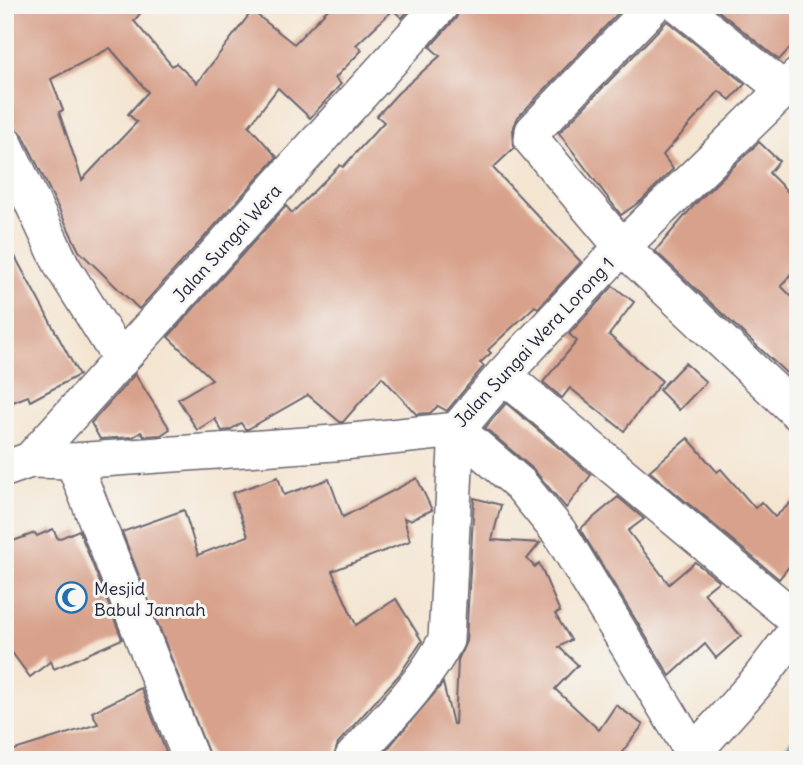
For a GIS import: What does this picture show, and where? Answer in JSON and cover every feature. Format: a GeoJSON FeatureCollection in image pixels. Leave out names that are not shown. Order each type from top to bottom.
{"type":"FeatureCollection","features":[{"type":"Feature","properties":{"kind":"street","name":"Jalan Sungai Wera"},"geometry":{"type":"LineString","coordinates":[[18,464],[121,360],[442,5]]}},
{"type":"Feature","properties":{"kind":"street"},"geometry":{"type":"LineString","coordinates":[[654,5],[531,136],[622,247],[798,413]]}},
{"type":"Feature","properties":{"kind":"street"},"geometry":{"type":"LineString","coordinates":[[680,5],[790,83]]}},
{"type":"Feature","properties":{"kind":"street","name":"Jalan Sungai Wera Lorong 1"},"geometry":{"type":"LineString","coordinates":[[18,464],[334,443],[457,430],[503,375],[622,247],[790,83]]}},
{"type":"Feature","properties":{"kind":"street"},"geometry":{"type":"LineString","coordinates":[[5,144],[62,266],[121,360]]}},
{"type":"Feature","properties":{"kind":"street"},"geometry":{"type":"LineString","coordinates":[[503,375],[798,621]]}},
{"type":"Feature","properties":{"kind":"street"},"geometry":{"type":"LineString","coordinates":[[457,430],[520,485],[552,523],[690,756],[756,683],[798,628]]}},
{"type":"Feature","properties":{"kind":"street"},"geometry":{"type":"LineString","coordinates":[[353,760],[434,663],[446,639],[457,430]]}},
{"type":"Feature","properties":{"kind":"street"},"geometry":{"type":"LineString","coordinates":[[72,461],[191,760]]}},
{"type":"Feature","properties":{"kind":"water"},"geometry":{"type":"Polygon","coordinates":[[[798,732],[798,760],[776,760],[798,732]]]}},
{"type":"Feature","properties":{"kind":"building"},"geometry":{"type":"Polygon","coordinates":[[[5,5],[147,5],[134,21],[172,66],[176,63],[197,83],[252,11],[294,44],[332,5],[414,5],[402,18],[393,10],[356,45],[362,50],[335,78],[341,84],[310,118],[278,88],[249,126],[277,157],[139,309],[79,251],[23,135],[12,126],[5,109],[5,5]],[[110,48],[51,79],[63,110],[59,112],[82,180],[137,122],[128,114],[148,92],[110,48]]]}},
{"type":"Feature","properties":{"kind":"building"},"geometry":{"type":"Polygon","coordinates":[[[461,5],[626,5],[518,117],[513,129],[514,148],[493,168],[581,262],[538,308],[535,306],[488,350],[491,353],[480,363],[484,366],[447,411],[438,406],[430,413],[416,414],[382,377],[343,422],[308,395],[248,429],[241,423],[230,430],[222,431],[215,419],[197,430],[178,399],[212,379],[168,337],[286,206],[292,213],[340,165],[343,167],[384,122],[377,116],[398,93],[440,56],[430,47],[456,18],[461,5]]]}},
{"type":"Feature","properties":{"kind":"building"},"geometry":{"type":"Polygon","coordinates":[[[711,5],[798,5],[798,39],[779,60],[711,5]]]}},
{"type":"Feature","properties":{"kind":"building"},"geometry":{"type":"Polygon","coordinates":[[[667,21],[745,84],[730,100],[719,91],[663,155],[673,169],[642,200],[621,215],[559,133],[667,21]]]}},
{"type":"Feature","properties":{"kind":"building"},"geometry":{"type":"Polygon","coordinates":[[[759,142],[779,161],[769,173],[798,202],[798,265],[781,286],[798,303],[798,384],[655,251],[695,204],[759,142]]]}},
{"type":"Feature","properties":{"kind":"building"},"geometry":{"type":"Polygon","coordinates":[[[5,238],[79,375],[30,401],[28,396],[5,405],[5,238]]]}},
{"type":"Feature","properties":{"kind":"building"},"geometry":{"type":"Polygon","coordinates":[[[613,286],[634,302],[609,335],[662,381],[624,431],[570,388],[562,398],[543,382],[577,341],[569,334],[613,286]]]}},
{"type":"Feature","properties":{"kind":"building"},"geometry":{"type":"Polygon","coordinates":[[[685,363],[706,382],[679,410],[659,390],[685,363]]]}},
{"type":"Feature","properties":{"kind":"building"},"geometry":{"type":"Polygon","coordinates":[[[135,374],[170,429],[161,435],[144,436],[141,432],[133,437],[100,439],[91,423],[135,374]]]}},
{"type":"Feature","properties":{"kind":"building"},"geometry":{"type":"Polygon","coordinates":[[[506,403],[591,475],[566,508],[533,469],[485,428],[506,403]]]}},
{"type":"Feature","properties":{"kind":"building"},"geometry":{"type":"Polygon","coordinates":[[[688,438],[717,472],[721,469],[755,508],[761,502],[775,517],[798,496],[798,555],[779,579],[649,471],[688,438]]]}},
{"type":"Feature","properties":{"kind":"building"},"geometry":{"type":"Polygon","coordinates":[[[278,477],[284,495],[329,479],[343,517],[417,478],[432,510],[410,520],[404,518],[410,541],[332,571],[356,625],[396,599],[422,641],[399,675],[338,743],[333,760],[211,760],[122,532],[184,510],[198,555],[248,536],[232,493],[278,477]]]}},
{"type":"Feature","properties":{"kind":"building"},"geometry":{"type":"Polygon","coordinates":[[[618,497],[644,519],[628,531],[669,584],[695,562],[719,581],[704,593],[741,636],[716,658],[705,644],[670,676],[580,529],[618,497]]]}},
{"type":"Feature","properties":{"kind":"building"},"geometry":{"type":"Polygon","coordinates":[[[474,498],[501,505],[492,540],[540,543],[527,559],[535,567],[539,563],[560,612],[555,614],[571,640],[559,647],[578,665],[555,689],[599,730],[616,705],[643,725],[622,752],[631,760],[378,760],[443,683],[455,724],[458,660],[466,641],[474,498]]]}},
{"type":"Feature","properties":{"kind":"building","name":"Mesjid Babul Jannah"},"geometry":{"type":"Polygon","coordinates":[[[53,529],[58,539],[79,530],[122,639],[54,669],[51,661],[30,677],[5,643],[5,544],[53,529]]]}},
{"type":"Feature","properties":{"kind":"building"},"geometry":{"type":"Polygon","coordinates":[[[141,688],[169,760],[5,760],[5,753],[98,724],[92,712],[141,688]]]}},
{"type":"Feature","properties":{"kind":"place","name":"Mesjid Babul Jannah"},"geometry":{"type":"Point","coordinates":[71,598]}}]}
